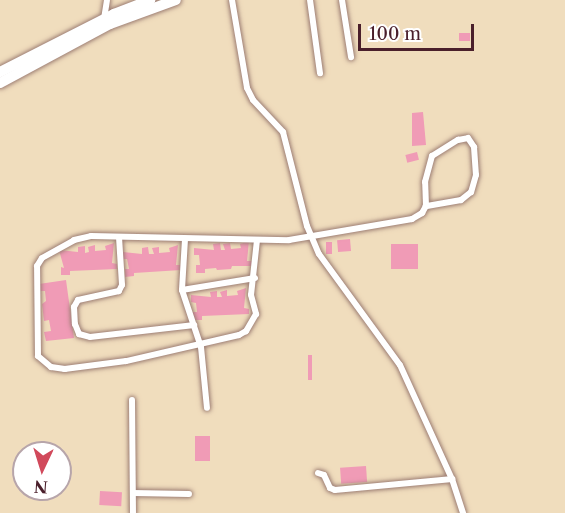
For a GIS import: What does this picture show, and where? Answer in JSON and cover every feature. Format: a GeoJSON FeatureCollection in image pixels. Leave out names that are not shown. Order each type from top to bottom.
{"type":"FeatureCollection","features":[{"type":"Feature","properties":{"kind":"highway"},"geometry":{"type":"LineString","coordinates":[[0,72],[104,19],[150,0]]}},
{"type":"Feature","properties":{"kind":"highway"},"geometry":{"type":"LineString","coordinates":[[0,83],[110,24],[176,0]]}},
{"type":"Feature","properties":{"kind":"street"},"geometry":{"type":"LineString","coordinates":[[104,19],[107,0]]}},
{"type":"Feature","properties":{"kind":"street"},"geometry":{"type":"LineString","coordinates":[[232,0],[247,88],[253,100],[283,132],[311,236],[326,265],[400,365],[452,479],[463,513]]}},
{"type":"Feature","properties":{"kind":"street"},"geometry":{"type":"LineString","coordinates":[[310,0],[320,73]]}},
{"type":"Feature","properties":{"kind":"street"},"geometry":{"type":"LineString","coordinates":[[342,0],[351,57]]}},
{"type":"Feature","properties":{"kind":"street"},"geometry":{"type":"LineString","coordinates":[[257,240],[255,278],[251,295],[256,314],[246,331],[126,361],[65,369],[51,367],[38,356],[35,276],[42,258],[74,240],[91,236],[289,240],[412,219],[422,213],[426,206],[425,183],[432,156],[458,140],[468,138],[474,147],[476,175],[471,192],[461,200],[426,206]]}},
{"type":"Feature","properties":{"kind":"street"},"geometry":{"type":"LineString","coordinates":[[119,237],[122,285],[118,291],[78,300],[74,307],[75,324],[80,334],[90,337],[194,325]]}},
{"type":"Feature","properties":{"kind":"street"},"geometry":{"type":"LineString","coordinates":[[185,239],[182,290],[190,321],[194,325],[200,344],[207,408]]}},
{"type":"Feature","properties":{"kind":"street"},"geometry":{"type":"LineString","coordinates":[[182,290],[255,278]]}},
{"type":"Feature","properties":{"kind":"street"},"geometry":{"type":"LineString","coordinates":[[132,400],[133,513]]}},
{"type":"Feature","properties":{"kind":"street"},"geometry":{"type":"LineString","coordinates":[[318,473],[324,475],[330,488],[335,490],[452,479]]}},
{"type":"Feature","properties":{"kind":"street"},"geometry":{"type":"LineString","coordinates":[[132,493],[189,494]]}},
{"type":"Feature","properties":{"kind":"building"},"geometry":{"type":"Polygon","coordinates":[[[459,33],[470,33],[470,41],[459,41],[459,33]]]}},
{"type":"Feature","properties":{"kind":"building"},"geometry":{"type":"Polygon","coordinates":[[[423,112],[426,145],[412,146],[412,113],[423,112]]]}},
{"type":"Feature","properties":{"kind":"building"},"geometry":{"type":"Polygon","coordinates":[[[417,152],[419,160],[407,163],[405,155],[417,152]]]}},
{"type":"Feature","properties":{"kind":"building"},"geometry":{"type":"Polygon","coordinates":[[[350,239],[351,251],[338,252],[337,240],[350,239]]]}},
{"type":"Feature","properties":{"kind":"building"},"geometry":{"type":"Polygon","coordinates":[[[249,241],[247,261],[252,261],[252,266],[205,269],[205,273],[196,273],[196,265],[200,265],[199,255],[194,255],[194,248],[214,250],[213,244],[220,243],[221,250],[225,250],[223,244],[230,243],[231,249],[241,248],[240,244],[249,241]]]}},
{"type":"Feature","properties":{"kind":"building"},"geometry":{"type":"Polygon","coordinates":[[[326,242],[332,242],[332,254],[326,254],[326,242]]]}},
{"type":"Feature","properties":{"kind":"building"},"geometry":{"type":"Polygon","coordinates":[[[114,243],[112,263],[117,264],[117,269],[70,271],[70,275],[61,275],[61,267],[64,268],[59,250],[78,252],[78,247],[85,246],[85,253],[89,252],[88,247],[95,245],[95,251],[106,250],[105,246],[114,243]]]}},
{"type":"Feature","properties":{"kind":"building"},"geometry":{"type":"Polygon","coordinates":[[[391,244],[418,244],[418,269],[391,269],[391,244]]]}},
{"type":"Feature","properties":{"kind":"building"},"geometry":{"type":"Polygon","coordinates":[[[178,245],[176,265],[181,265],[181,270],[134,273],[134,276],[125,277],[125,269],[129,269],[127,259],[123,259],[123,252],[142,254],[142,248],[148,247],[149,254],[154,254],[152,248],[159,247],[159,253],[170,252],[169,248],[178,245]]]}},
{"type":"Feature","properties":{"kind":"building"},"geometry":{"type":"Polygon","coordinates":[[[66,280],[74,338],[46,341],[44,332],[51,331],[49,320],[44,321],[42,304],[46,301],[45,291],[40,291],[39,284],[66,280]]]}},
{"type":"Feature","properties":{"kind":"building"},"geometry":{"type":"Polygon","coordinates":[[[246,288],[244,308],[249,309],[249,314],[202,316],[202,320],[193,320],[193,312],[197,312],[196,303],[191,302],[191,295],[211,297],[210,292],[217,291],[217,297],[222,297],[220,292],[227,290],[227,296],[238,295],[237,291],[246,288]]]}},
{"type":"Feature","properties":{"kind":"building"},"geometry":{"type":"Polygon","coordinates":[[[308,355],[312,355],[312,380],[308,380],[308,355]]]}},
{"type":"Feature","properties":{"kind":"building"},"geometry":{"type":"Polygon","coordinates":[[[195,436],[210,436],[210,461],[195,461],[195,436]]]}},
{"type":"Feature","properties":{"kind":"building"},"geometry":{"type":"Polygon","coordinates":[[[366,466],[367,482],[341,484],[340,468],[366,466]]]}},
{"type":"Feature","properties":{"kind":"building"},"geometry":{"type":"Polygon","coordinates":[[[100,491],[122,492],[121,506],[99,505],[100,491]]]}}]}
